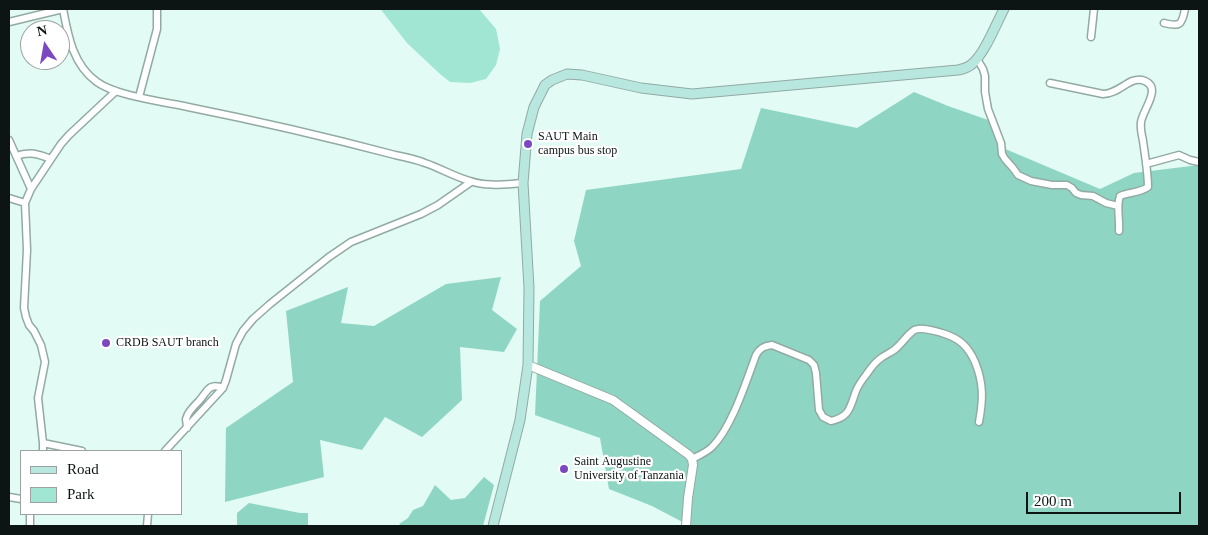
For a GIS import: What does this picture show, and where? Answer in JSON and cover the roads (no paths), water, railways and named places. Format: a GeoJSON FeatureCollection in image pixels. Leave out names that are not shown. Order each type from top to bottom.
{"type":"FeatureCollection","features":[{"type":"Feature","properties":{"kind":"main road"},"geometry":{"type":"LineString","coordinates":[[493,526],[520,420],[528,365],[529,288],[523,183],[528,134],[534,107],[545,85],[567,74],[641,88],[692,94],[958,70],[967,68],[977,59],[1004,9]]}},
{"type":"Feature","properties":{"kind":"street"},"geometry":{"type":"LineString","coordinates":[[9,22],[63,9],[71,47],[79,64],[97,82],[116,91],[277,125],[400,156],[423,162],[471,182],[494,184],[523,183]]}},
{"type":"Feature","properties":{"kind":"street"},"geometry":{"type":"LineString","coordinates":[[138,97],[157,29],[157,9]]}},
{"type":"Feature","properties":{"kind":"street"},"geometry":{"type":"LineString","coordinates":[[1091,37],[1094,9]]}},
{"type":"Feature","properties":{"kind":"street"},"geometry":{"type":"LineString","coordinates":[[1164,23],[1175,26],[1179,25],[1183,19],[1185,9]]}},
{"type":"Feature","properties":{"kind":"street"},"geometry":{"type":"LineString","coordinates":[[977,59],[985,76],[988,109],[1001,143],[1002,154],[1018,175],[1031,181],[1052,185],[1067,185],[1076,193],[1092,196],[1106,203],[1118,206]]}},
{"type":"Feature","properties":{"kind":"street"},"geometry":{"type":"LineString","coordinates":[[1050,83],[1103,94],[1109,94],[1133,80],[1148,83],[1152,87],[1153,90],[1143,113],[1141,126],[1148,187],[1144,190],[1120,196],[1118,206],[1120,216],[1119,231]]}},
{"type":"Feature","properties":{"kind":"street"},"geometry":{"type":"LineString","coordinates":[[43,450],[38,398],[45,362],[41,345],[29,325],[24,308],[27,250],[25,203],[31,189],[69,135],[116,91]]}},
{"type":"Feature","properties":{"kind":"street"},"geometry":{"type":"LineString","coordinates":[[9,140],[31,189]]}},
{"type":"Feature","properties":{"kind":"street"},"geometry":{"type":"LineString","coordinates":[[16,156],[33,153],[51,159]]}},
{"type":"Feature","properties":{"kind":"street"},"geometry":{"type":"LineString","coordinates":[[1146,164],[1179,155],[1199,162]]}},
{"type":"Feature","properties":{"kind":"street"},"geometry":{"type":"LineString","coordinates":[[165,450],[222,388],[236,344],[243,331],[270,304],[329,257],[352,242],[421,214],[471,182]]}},
{"type":"Feature","properties":{"kind":"street"},"geometry":{"type":"LineString","coordinates":[[9,198],[25,203]]}},
{"type":"Feature","properties":{"kind":"street"},"geometry":{"type":"LineString","coordinates":[[692,458],[712,448],[721,437],[732,416],[756,355],[760,349],[772,345],[809,360],[814,365],[819,410],[822,417],[831,421],[845,416],[866,374],[882,357],[893,352],[914,329],[919,328],[939,332],[953,337],[968,349],[978,371],[982,386],[982,404],[978,422]]}},
{"type":"Feature","properties":{"kind":"street"},"geometry":{"type":"LineString","coordinates":[[528,365],[613,400],[692,458],[693,465],[686,526]]}},
{"type":"Feature","properties":{"kind":"street"},"geometry":{"type":"LineString","coordinates":[[187,428],[186,419],[190,410],[211,387],[217,386],[222,388]]}},
{"type":"Feature","properties":{"kind":"street"},"geometry":{"type":"LineString","coordinates":[[200,400],[215,396]]}},
{"type":"Feature","properties":{"kind":"street"},"geometry":{"type":"LineString","coordinates":[[43,443],[77,450]]}},
{"type":"Feature","properties":{"kind":"place","name":"SAUT Main campus bus stop"},"geometry":{"type":"Point","coordinates":[528,144]}},
{"type":"Feature","properties":{"kind":"place","name":"CRDB SAUT branch"},"geometry":{"type":"Point","coordinates":[106,343]}},
{"type":"Feature","properties":{"kind":"place","name":"Saint Augustine University of Tanzania"},"geometry":{"type":"Point","coordinates":[564,469]}}]}
